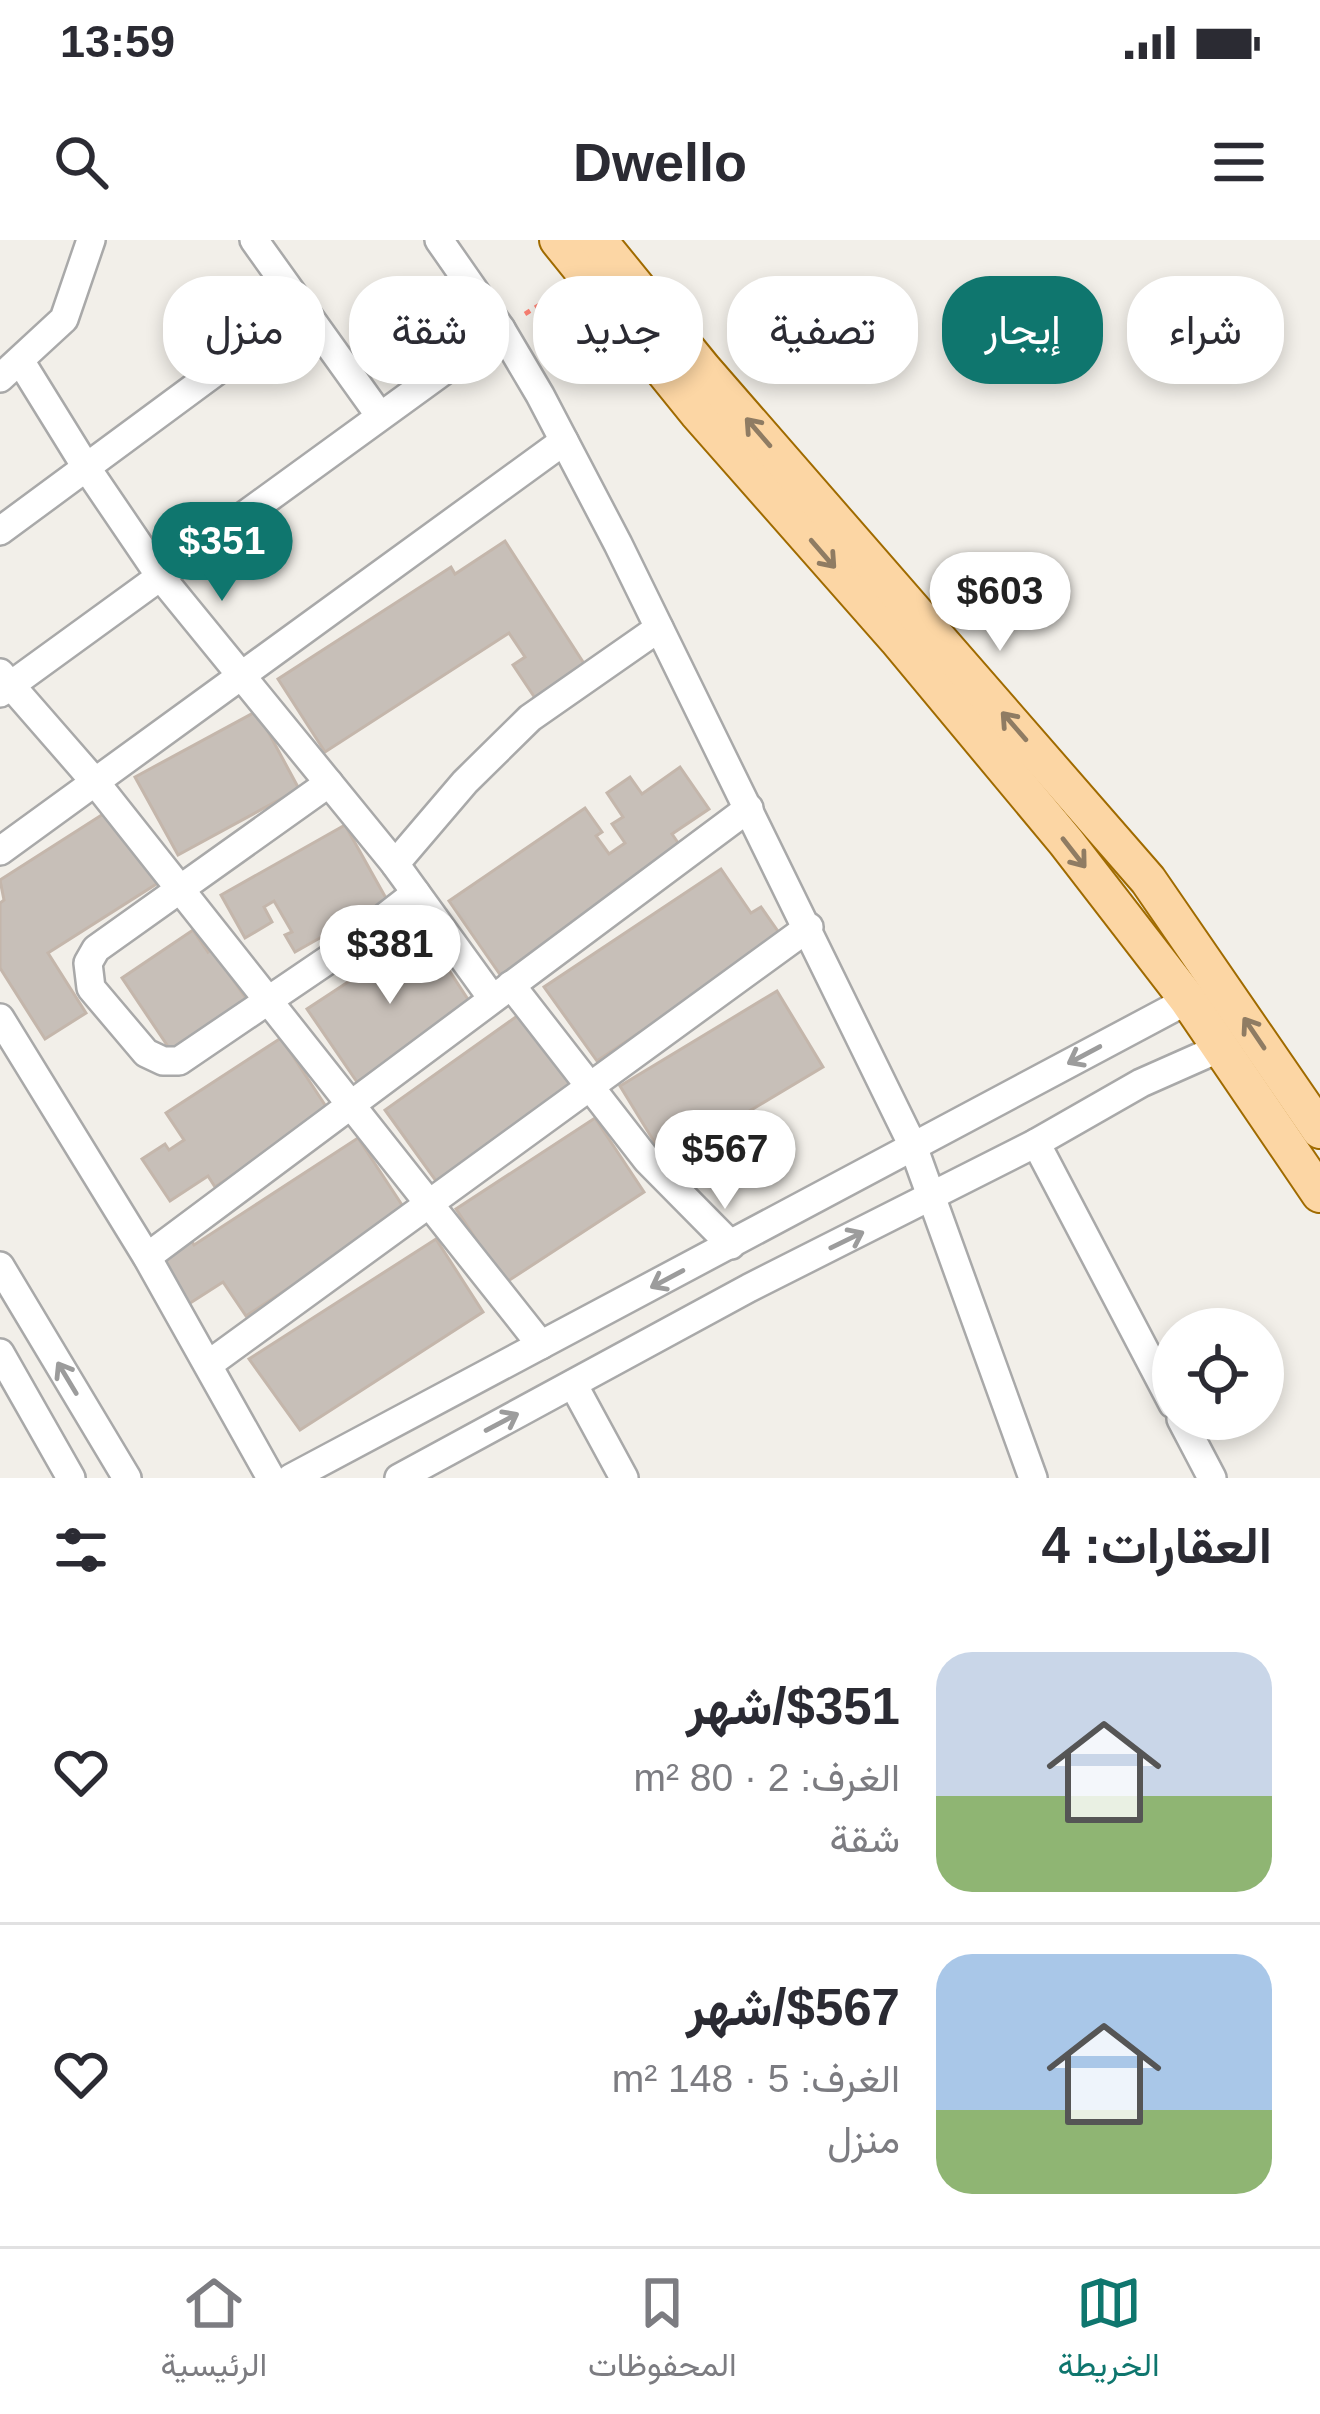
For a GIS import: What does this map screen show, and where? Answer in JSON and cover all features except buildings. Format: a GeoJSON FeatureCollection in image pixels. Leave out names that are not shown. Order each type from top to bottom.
{"type":"FeatureCollection","features":[{"type":"Feature","properties":{"kind":"main road"},"geometry":{"type":"LineString","coordinates":[[558,240],[697,412],[898,639],[1066,842],[1188,1000],[1320,1194]]}},
{"type":"Feature","properties":{"kind":"main road"},"geometry":{"type":"LineString","coordinates":[[598,240],[703,369],[1148,880],[1320,1130]]}},
{"type":"Feature","properties":{"kind":"street"},"geometry":{"type":"LineString","coordinates":[[91,240],[64,319],[10,370],[86,467],[160,576],[416,893],[590,1086],[646,1160],[731,1245]]}},
{"type":"Feature","properties":{"kind":"street"},"geometry":{"type":"LineString","coordinates":[[254,240],[279,276]]}},
{"type":"Feature","properties":{"kind":"street"},"geometry":{"type":"LineString","coordinates":[[439,240],[464,276]]}},
{"type":"Feature","properties":{"kind":"street"},"geometry":{"type":"LineString","coordinates":[[325,340],[380,416]]}},
{"type":"Feature","properties":{"kind":"street"},"geometry":{"type":"LineString","coordinates":[[509,343],[659,628],[913,1146],[1033,1478]]}},
{"type":"Feature","properties":{"kind":"street"},"geometry":{"type":"LineString","coordinates":[[0,531],[199,384]]}},
{"type":"Feature","properties":{"kind":"street"},"geometry":{"type":"LineString","coordinates":[[425,384],[3,684],[96,783],[541,1345]]}},
{"type":"Feature","properties":{"kind":"street"},"geometry":{"type":"LineString","coordinates":[[0,851],[564,441]]}},
{"type":"Feature","properties":{"kind":"street"},"geometry":{"type":"LineString","coordinates":[[395,864],[464,782],[530,718],[659,628]]}},
{"type":"Feature","properties":{"kind":"street"},"geometry":{"type":"LineString","coordinates":[[329,783],[96,950],[88,963],[92,988],[146,1053],[170,1062],[187,1058],[416,893]]}},
{"type":"Feature","properties":{"kind":"street"},"geometry":{"type":"LineString","coordinates":[[146,1257],[749,808]]}},
{"type":"Feature","properties":{"kind":"street"},"geometry":{"type":"LineString","coordinates":[[209,1364],[808,927]]}},
{"type":"Feature","properties":{"kind":"street"},"geometry":{"type":"LineString","coordinates":[[291,1478],[1188,1000]]}},
{"type":"Feature","properties":{"kind":"street"},"geometry":{"type":"LineString","coordinates":[[0,1018],[146,1257],[271,1478]]}},
{"type":"Feature","properties":{"kind":"street"},"geometry":{"type":"LineString","coordinates":[[399,1478],[749,1288],[933,1198],[1142,1083],[1220,1048]]}},
{"type":"Feature","properties":{"kind":"street"},"geometry":{"type":"LineString","coordinates":[[1036,1143],[1152,1364]]}},
{"type":"Feature","properties":{"kind":"street"},"geometry":{"type":"LineString","coordinates":[[0,1266],[127,1478]]}},
{"type":"Feature","properties":{"kind":"street"},"geometry":{"type":"LineString","coordinates":[[0,1353],[71,1478]]}},
{"type":"Feature","properties":{"kind":"street"},"geometry":{"type":"LineString","coordinates":[[573,1384],[624,1478]]}},
{"type":"Feature","properties":{"kind":"street"},"geometry":{"type":"LineString","coordinates":[[1192,1440],[1212,1478]]}},
{"type":"Feature","properties":{"kind":"path"},"geometry":{"type":"LineString","coordinates":[[509,324],[586,275]]}}]}
